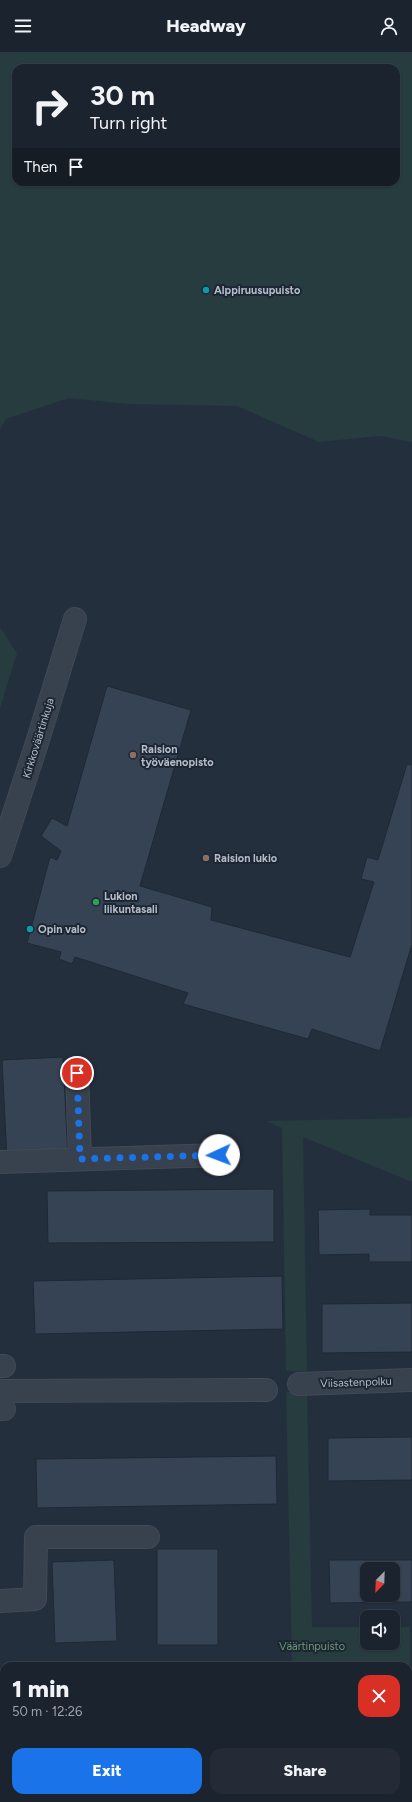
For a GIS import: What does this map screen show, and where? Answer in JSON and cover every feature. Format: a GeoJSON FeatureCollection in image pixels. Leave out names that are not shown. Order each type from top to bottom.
{"type":"FeatureCollection","features":[{"type":"Feature","properties":{"kind":"street","name":"Kirkkoväärtinkuja"},"geometry":{"type":"LineString","coordinates":[[0,856],[75,619]]}},
{"type":"Feature","properties":{"kind":"street"},"geometry":{"type":"LineString","coordinates":[[77,1073],[80,1159]]}},
{"type":"Feature","properties":{"kind":"street"},"geometry":{"type":"LineString","coordinates":[[0,1162],[219,1155]]}},
{"type":"Feature","properties":{"kind":"street","name":"Viisastenpolku"},"geometry":{"type":"LineString","coordinates":[[299,1384],[412,1380]]}},
{"type":"Feature","properties":{"kind":"street"},"geometry":{"type":"LineString","coordinates":[[1,1403],[266,1390]]}},
{"type":"Feature","properties":{"kind":"street"},"geometry":{"type":"LineString","coordinates":[[0,1601],[35,1599],[36,1537],[148,1537]]}},
{"type":"Feature","properties":{"kind":"green space","name":"Alppiruusupuisto"},"geometry":{"type":"Polygon","coordinates":[[[0,52],[412,52],[412,442],[380,436],[319,442],[237,406],[127,404],[69,398],[6,419],[0,430],[0,52]]]}},
{"type":"Feature","properties":{"kind":"green space"},"geometry":{"type":"Polygon","coordinates":[[[0,627],[17,653],[0,708],[0,627]]]}},
{"type":"Feature","properties":{"kind":"green space"},"geometry":{"type":"Polygon","coordinates":[[[412,1115],[412,1182],[303,1137],[307,1371],[286,1371],[282,1128],[266,1121],[411,1118],[412,1115]]]}},
{"type":"Feature","properties":{"kind":"green space","name":"Väärtinpuisto"},"geometry":{"type":"Polygon","coordinates":[[[307,1391],[312,1627],[360,1627],[360,1650],[400,1650],[400,1627],[410,1627],[410,1662],[292,1662],[286,1392],[307,1391]]]}},
{"type":"Feature","properties":{"kind":"building"},"geometry":{"type":"Polygon","coordinates":[[[107,686],[191,710],[140,886],[212,907],[211,920],[350,957],[374,882],[361,879],[367,857],[378,860],[407,764],[412,765],[412,944],[380,1051],[312,1029],[308,1039],[183,1004],[188,993],[75,957],[72,964],[59,959],[61,952],[27,943],[50,857],[57,860],[61,851],[41,836],[52,818],[67,826],[107,686]]]}},
{"type":"Feature","properties":{"kind":"building"},"geometry":{"type":"Polygon","coordinates":[[[63,1057],[68,1157],[7,1160],[2,1060],[63,1057]]]}},
{"type":"Feature","properties":{"kind":"building"},"geometry":{"type":"Polygon","coordinates":[[[274,1189],[274,1242],[48,1243],[47,1191],[274,1189]]]}},
{"type":"Feature","properties":{"kind":"building"},"geometry":{"type":"Polygon","coordinates":[[[370,1209],[370,1215],[412,1215],[412,1262],[369,1262],[369,1254],[319,1255],[318,1210],[370,1209]]]}},
{"type":"Feature","properties":{"kind":"building"},"geometry":{"type":"Polygon","coordinates":[[[282,1276],[283,1329],[35,1334],[33,1281],[282,1276]]]}},
{"type":"Feature","properties":{"kind":"building"},"geometry":{"type":"Polygon","coordinates":[[[412,1303],[412,1352],[322,1353],[322,1304],[412,1303]]]}},
{"type":"Feature","properties":{"kind":"building"},"geometry":{"type":"Polygon","coordinates":[[[412,1437],[412,1480],[328,1481],[328,1438],[412,1437]]]}},
{"type":"Feature","properties":{"kind":"building"},"geometry":{"type":"Polygon","coordinates":[[[276,1456],[277,1504],[37,1508],[36,1459],[276,1456]]]}},
{"type":"Feature","properties":{"kind":"building"},"geometry":{"type":"Polygon","coordinates":[[[157,1549],[218,1549],[218,1645],[157,1645],[157,1549]]]}},
{"type":"Feature","properties":{"kind":"building"},"geometry":{"type":"Polygon","coordinates":[[[114,1560],[117,1641],[55,1643],[52,1562],[114,1560]]]}},
{"type":"Feature","properties":{"kind":"building"},"geometry":{"type":"Polygon","coordinates":[[[329,1560],[412,1560],[412,1602],[330,1603],[329,1560]]]}},
{"type":"Feature","properties":{"kind":"place","name":"Alppiruusupuisto"},"geometry":{"type":"Point","coordinates":[206,290]}},
{"type":"Feature","properties":{"kind":"place","name":"Raision työväenopisto"},"geometry":{"type":"Point","coordinates":[133,755]}},
{"type":"Feature","properties":{"kind":"place","name":"Raision lukio"},"geometry":{"type":"Point","coordinates":[206,858]}},
{"type":"Feature","properties":{"kind":"place","name":"Lukion liikuntasali"},"geometry":{"type":"Point","coordinates":[96,902]}},
{"type":"Feature","properties":{"kind":"place","name":"Opin valo"},"geometry":{"type":"Point","coordinates":[30,929]}},
{"type":"Feature","properties":{"kind":"route"},"geometry":{"type":"LineString","coordinates":[[77,1073],[80,1159],[219,1155]]}}]}
